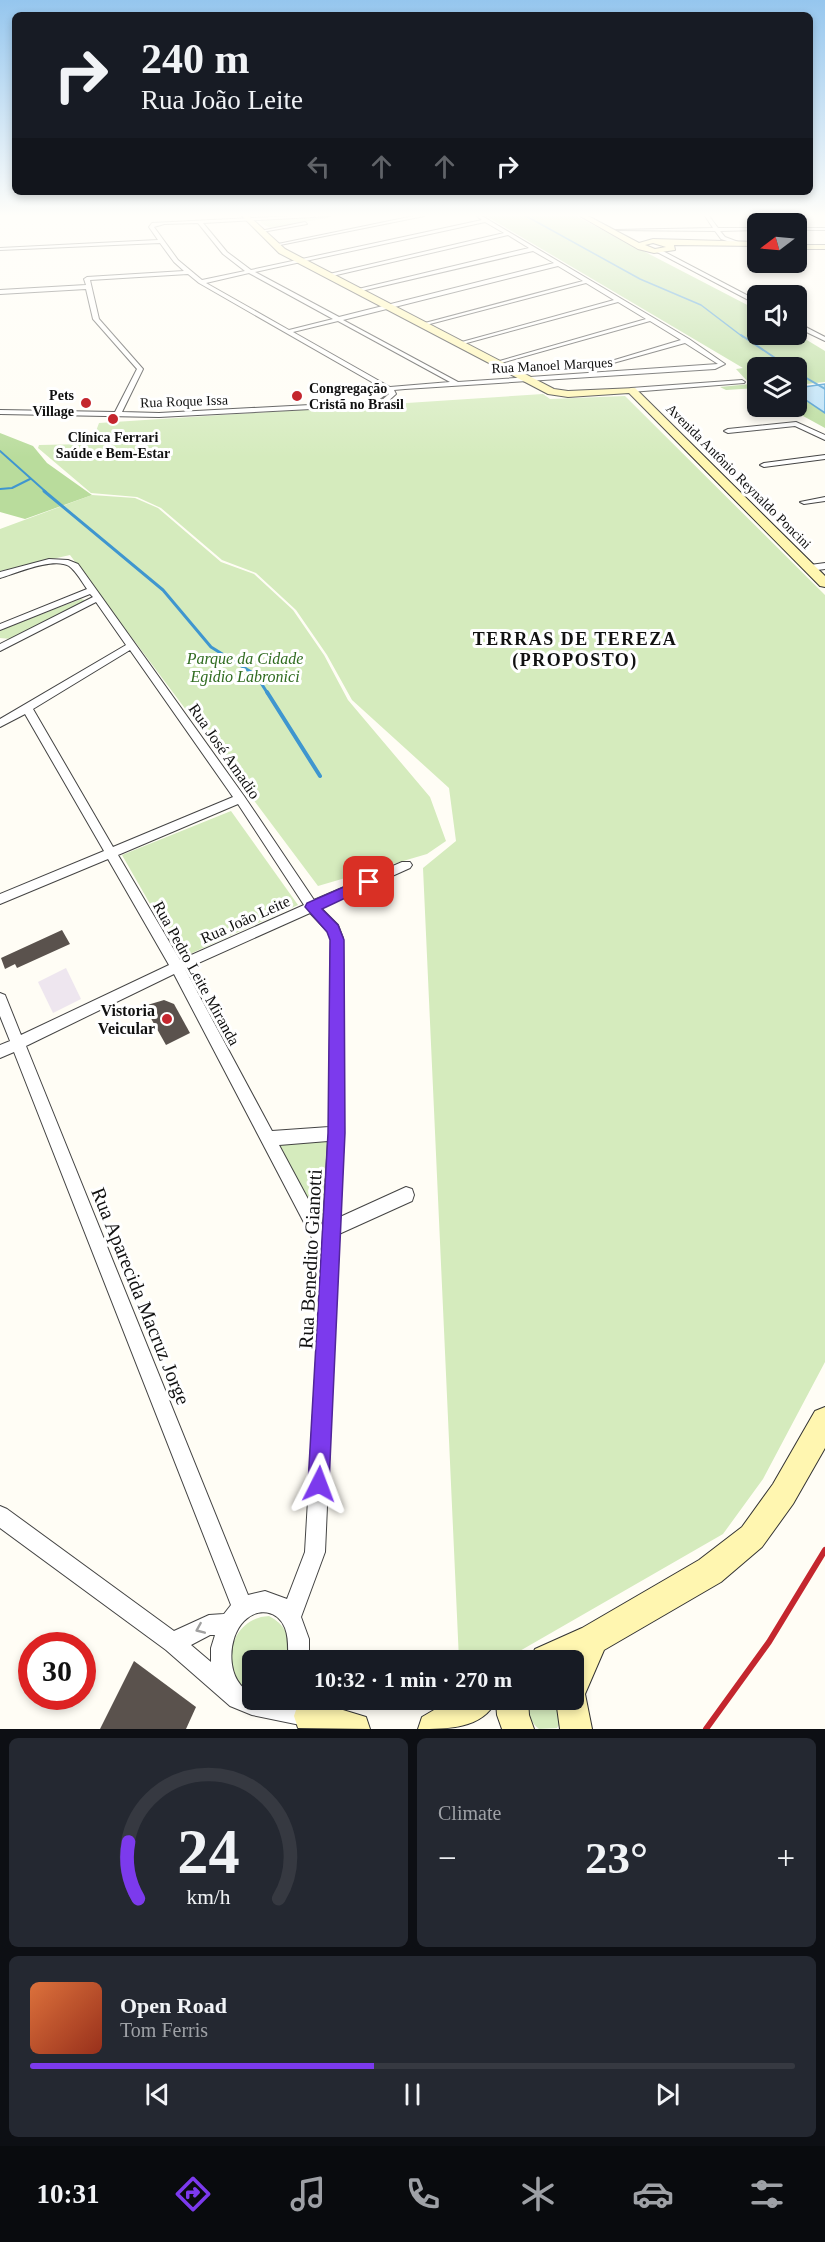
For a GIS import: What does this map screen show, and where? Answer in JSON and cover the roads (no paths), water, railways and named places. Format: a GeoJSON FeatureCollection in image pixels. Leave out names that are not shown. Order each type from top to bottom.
{"type":"FeatureCollection","features":[{"type":"Feature","properties":{"kind":"street"},"geometry":{"type":"LineString","coordinates":[[90,297],[96,320],[140,369],[118,414]]}},
{"type":"Feature","properties":{"kind":"street"},"geometry":{"type":"LineString","coordinates":[[226,297],[390,389]]}},
{"type":"Feature","properties":{"kind":"street"},"geometry":{"type":"LineString","coordinates":[[297,297],[456,383]]}},
{"type":"Feature","properties":{"kind":"street"},"geometry":{"type":"LineString","coordinates":[[369,297],[499,362],[552,392],[568,394],[742,382]]}},
{"type":"Feature","properties":{"kind":"street"},"geometry":{"type":"LineString","coordinates":[[287,332],[429,297]]}},
{"type":"Feature","properties":{"kind":"street"},"geometry":{"type":"LineString","coordinates":[[424,324],[528,297]]}},
{"type":"Feature","properties":{"kind":"street"},"geometry":{"type":"LineString","coordinates":[[613,297],[687,340]]}},
{"type":"Feature","properties":{"kind":"street"},"geometry":{"type":"LineString","coordinates":[[461,343],[619,300]]}},
{"type":"Feature","properties":{"kind":"street"},"geometry":{"type":"LineString","coordinates":[[499,362],[652,320]]}},
{"type":"Feature","properties":{"kind":"street"},"geometry":{"type":"LineString","coordinates":[[807,330],[825,339]]}},
{"type":"Feature","properties":{"kind":"street"},"geometry":{"type":"LineString","coordinates":[[570,375],[687,340]]}},
{"type":"Feature","properties":{"kind":"street","name":"Rua Manoel Marques"},"geometry":{"type":"LineString","coordinates":[[390,389],[570,375],[716,367],[722,364],[687,340]]}},
{"type":"Feature","properties":{"kind":"street"},"geometry":{"type":"LineString","coordinates":[[602,366],[613,374]]}},
{"type":"Feature","properties":{"kind":"street","name":"Rua Roque Issa"},"geometry":{"type":"LineString","coordinates":[[0,412],[177,414],[368,404],[390,389]]}},
{"type":"Feature","properties":{"kind":"street","name":"Avenida Antônio Reynaldo Poncini"},"geometry":{"type":"LineString","coordinates":[[631,390],[825,582]]}},
{"type":"Feature","properties":{"kind":"street"},"geometry":{"type":"LineString","coordinates":[[728,431],[796,424],[825,438]]}},
{"type":"Feature","properties":{"kind":"street"},"geometry":{"type":"LineString","coordinates":[[764,465],[825,457]]}},
{"type":"Feature","properties":{"kind":"street"},"geometry":{"type":"LineString","coordinates":[[804,502],[825,499]]}},
{"type":"Feature","properties":{"kind":"street","name":"Rua José Amadio"},"geometry":{"type":"LineString","coordinates":[[0,575],[53,561],[64,561],[75,566],[240,800],[312,907]]}},
{"type":"Feature","properties":{"kind":"street"},"geometry":{"type":"LineString","coordinates":[[810,568],[825,566]]}},
{"type":"Feature","properties":{"kind":"street"},"geometry":{"type":"LineString","coordinates":[[0,627],[95,594]]}},
{"type":"Feature","properties":{"kind":"street"},"geometry":{"type":"LineString","coordinates":[[0,648],[95,594]]}},
{"type":"Feature","properties":{"kind":"street"},"geometry":{"type":"LineString","coordinates":[[0,724],[132,645]]}},
{"type":"Feature","properties":{"kind":"street","name":"Rua Pedro Leite Miranda"},"geometry":{"type":"LineString","coordinates":[[27,708],[177,967],[331,1259]]}},
{"type":"Feature","properties":{"kind":"street"},"geometry":{"type":"LineString","coordinates":[[0,899],[240,800]]}},
{"type":"Feature","properties":{"kind":"street","name":"Rua João Leite"},"geometry":{"type":"LineString","coordinates":[[0,1052],[177,967],[406,865]]}},
{"type":"Feature","properties":{"kind":"street","name":"Rua Benedito Gianotti"},"geometry":{"type":"LineString","coordinates":[[291,1617],[315,1552],[336,1133],[337,940],[333,929],[312,907]]}},
{"type":"Feature","properties":{"kind":"street","name":"Rua Aparecida Macruz Jorge"},"geometry":{"type":"LineString","coordinates":[[0,999],[236,1617]]}},
{"type":"Feature","properties":{"kind":"street"},"geometry":{"type":"LineString","coordinates":[[267,1139],[336,1133]]}},
{"type":"Feature","properties":{"kind":"street"},"geometry":{"type":"LineString","coordinates":[[332,1229],[406,1195]]}},
{"type":"Feature","properties":{"kind":"street"},"geometry":{"type":"LineString","coordinates":[[568,1650],[593,1639],[710,1570],[752,1538],[783,1494],[825,1422]]}},
{"type":"Feature","properties":{"kind":"street"},"geometry":{"type":"LineString","coordinates":[[0,1516],[172,1643],[242,1701]]}},
{"type":"Feature","properties":{"kind":"street"},"geometry":{"type":"LineString","coordinates":[[172,1643],[209,1625],[236,1617],[260,1601],[272,1602],[282,1607],[291,1617],[297,1631],[297,1650]]}},
{"type":"Feature","properties":{"kind":"street"},"geometry":{"type":"LineString","coordinates":[[233,1694],[225,1682],[221,1668],[223,1638],[236,1617]]}},
{"type":"Feature","properties":{"kind":"street"},"geometry":{"type":"LineString","coordinates":[[573,1711],[593,1639]]}},
{"type":"Feature","properties":{"kind":"street"},"geometry":{"type":"LineString","coordinates":[[290,1710],[354,1729]]}},
{"type":"Feature","properties":{"kind":"street"},"geometry":{"type":"LineString","coordinates":[[434,1729],[464,1710]]}},
{"type":"Feature","properties":{"kind":"street"},"geometry":{"type":"LineString","coordinates":[[513,1710],[518,1729]]}},
{"type":"Feature","properties":{"kind":"water"},"geometry":{"type":"Polygon","coordinates":[[[825,384],[825,413],[807,401],[807,387],[825,384]]]}},
{"type":"Feature","properties":{"kind":"waterway"},"geometry":{"type":"LineString","coordinates":[[681,297],[701,305],[743,337]]}},
{"type":"Feature","properties":{"kind":"waterway"},"geometry":{"type":"LineString","coordinates":[[741,335],[774,357]]}},
{"type":"Feature","properties":{"kind":"waterway"},"geometry":{"type":"LineString","coordinates":[[807,378],[825,389]]}},
{"type":"Feature","properties":{"kind":"waterway"},"geometry":{"type":"LineString","coordinates":[[0,451],[46,492]]}},
{"type":"Feature","properties":{"kind":"waterway"},"geometry":{"type":"LineString","coordinates":[[0,489],[12,488],[30,479]]}},
{"type":"Feature","properties":{"kind":"waterway"},"geometry":{"type":"LineString","coordinates":[[44,491],[163,590],[211,647],[256,675],[268,694]]}},
{"type":"Feature","properties":{"kind":"waterway"},"geometry":{"type":"LineString","coordinates":[[267,692],[320,776]]}},
{"type":"Feature","properties":{"kind":"railway"},"geometry":{"type":"LineString","coordinates":[[706,1729],[769,1642],[825,1550]]}},
{"type":"Feature","properties":{"kind":"place","name":"Congregação Cristã no Brasil"},"geometry":{"type":"Point","coordinates":[297,396]}},
{"type":"Feature","properties":{"kind":"place","name":"Pets Village"},"geometry":{"type":"Point","coordinates":[86,403]}},
{"type":"Feature","properties":{"kind":"place","name":"Clínica Ferrari Saúde e Bem-Estar"},"geometry":{"type":"Point","coordinates":[113,419]}},
{"type":"Feature","properties":{"kind":"place","name":"Vistoria Veicular"},"geometry":{"type":"Point","coordinates":[167,1019]}},
{"type":"Feature","properties":{"kind":"district","name":"TERRAS DE TEREZA (PROPOSTO)"},"geometry":{"type":"Point","coordinates":[575,649]}},
{"type":"Feature","properties":{"kind":"park label","name":"Parque da Cidade Egidio Labronici"},"geometry":{"type":"Point","coordinates":[245,667]}}]}
